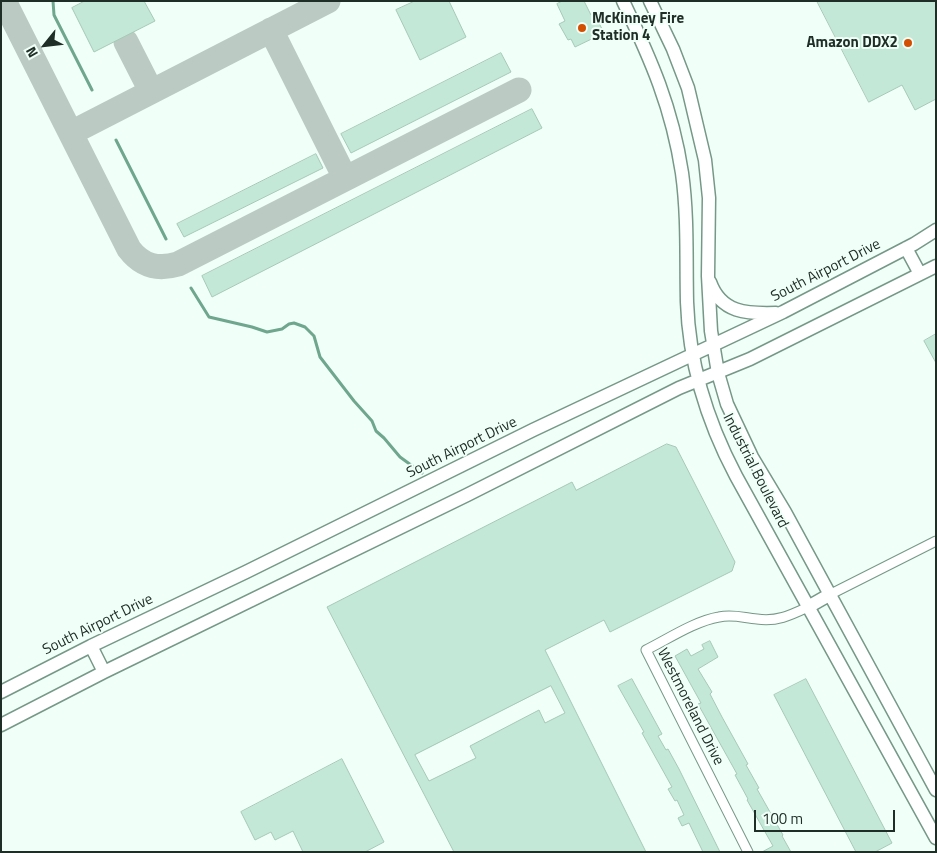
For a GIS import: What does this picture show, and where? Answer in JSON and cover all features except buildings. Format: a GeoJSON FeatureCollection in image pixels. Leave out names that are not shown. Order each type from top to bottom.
{"type":"FeatureCollection","features":[{"type":"Feature","properties":{"kind":"main road","name":"Industrial Boulevard"},"geometry":{"type":"LineString","coordinates":[[622,1],[658,78],[670,115],[686,205],[687,302],[692,355],[698,381],[718,440],[736,476],[936,838]]}},
{"type":"Feature","properties":{"kind":"main road","name":"Industrial Boulevard"},"geometry":{"type":"LineString","coordinates":[[650,1],[683,74],[696,114],[702,143],[709,198],[708,276],[713,346],[718,373],[730,412],[747,448],[780,504],[936,790]]}},
{"type":"Feature","properties":{"kind":"main road","name":"South Airport Drive"},"geometry":{"type":"LineString","coordinates":[[1,692],[91,646],[534,430],[783,312],[906,248],[936,230]]}},
{"type":"Feature","properties":{"kind":"main road"},"geometry":{"type":"LineString","coordinates":[[906,248],[920,274]]}},
{"type":"Feature","properties":{"kind":"main road"},"geometry":{"type":"LineString","coordinates":[[1,725],[104,672],[467,495],[679,388],[750,359],[936,266]]}},
{"type":"Feature","properties":{"kind":"main road"},"geometry":{"type":"LineString","coordinates":[[708,276],[716,295],[736,310],[756,314],[783,312]]}},
{"type":"Feature","properties":{"kind":"main road"},"geometry":{"type":"LineString","coordinates":[[808,607],[829,595]]}},
{"type":"Feature","properties":{"kind":"main road"},"geometry":{"type":"LineString","coordinates":[[91,646],[104,672]]}},
{"type":"Feature","properties":{"kind":"street"},"geometry":{"type":"LineString","coordinates":[[829,595],[936,541]]}},
{"type":"Feature","properties":{"kind":"street","name":"Westmoreland Drive"},"geometry":{"type":"LineString","coordinates":[[748,852],[646,650],[702,622],[717,617],[734,616],[779,619],[808,607]]}},
{"type":"Feature","properties":{"kind":"waterway"},"geometry":{"type":"LineString","coordinates":[[53,1],[54,15],[92,90]]}},
{"type":"Feature","properties":{"kind":"waterway"},"geometry":{"type":"LineString","coordinates":[[116,140],[166,239]]}},
{"type":"Feature","properties":{"kind":"waterway"},"geometry":{"type":"LineString","coordinates":[[191,288],[209,317],[267,332],[282,329],[294,323],[305,327],[314,336],[320,357],[372,421],[376,431],[400,457],[422,473]]}},
{"type":"Feature","properties":{"kind":"taxiway"},"geometry":{"type":"LineString","coordinates":[[4,1],[129,249],[139,259],[151,265],[164,267],[178,264],[519,90]]}},
{"type":"Feature","properties":{"kind":"taxiway"},"geometry":{"type":"LineString","coordinates":[[71,133],[328,1]]}},
{"type":"Feature","properties":{"kind":"taxiway"},"geometry":{"type":"LineString","coordinates":[[271,30],[345,178]]}},
{"type":"Feature","properties":{"kind":"taxiway"},"geometry":{"type":"LineString","coordinates":[[126,42],[151,91]]}},
{"type":"Feature","properties":{"kind":"place","name":"McKinney Fire Station 4"},"geometry":{"type":"Point","coordinates":[582,28]}},
{"type":"Feature","properties":{"kind":"place","name":"Amazon DDX2"},"geometry":{"type":"Point","coordinates":[908,43]}}]}
